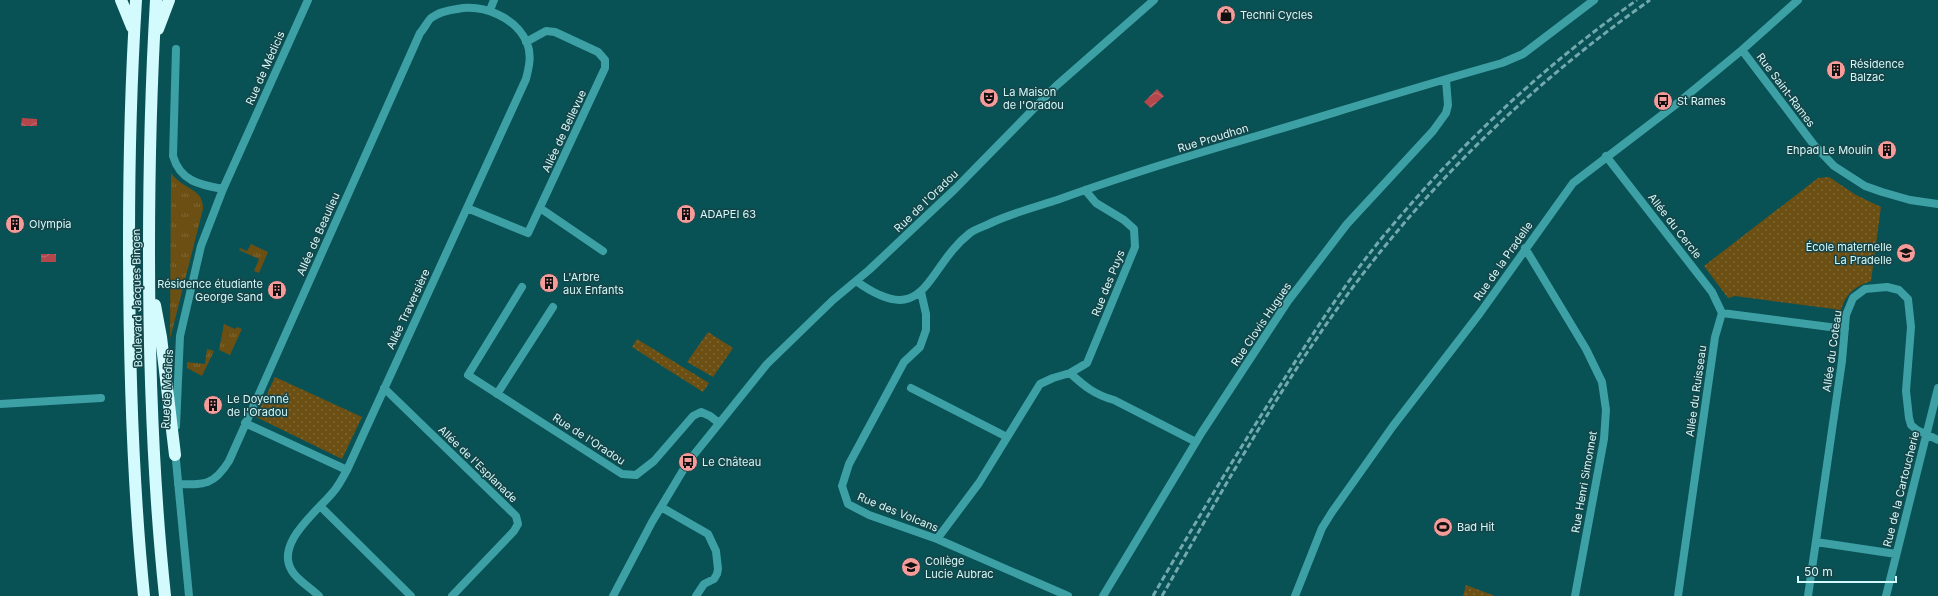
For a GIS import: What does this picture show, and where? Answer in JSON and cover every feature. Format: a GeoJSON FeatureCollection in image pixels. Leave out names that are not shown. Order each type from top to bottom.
{"type":"FeatureCollection","features":[{"type":"Feature","properties":{"kind":"highway"},"geometry":{"type":"LineString","coordinates":[[121,0],[134,32]]}},
{"type":"Feature","properties":{"kind":"highway","name":"Boulevard Jacques Bingen"},"geometry":{"type":"LineString","coordinates":[[136,0],[130,132],[129,309],[131,423],[138,536],[144,596]]}},
{"type":"Feature","properties":{"kind":"highway","name":"Boulevard Jacques Bingen"},"geometry":{"type":"LineString","coordinates":[[156,0],[150,115],[150,355],[158,519],[165,596]]}},
{"type":"Feature","properties":{"kind":"highway"},"geometry":{"type":"LineString","coordinates":[[154,42],[169,0]]}},
{"type":"Feature","properties":{"kind":"highway"},"geometry":{"type":"LineString","coordinates":[[149,277],[161,337],[175,455]]}},
{"type":"Feature","properties":{"kind":"street","name":"Rue de Médicis"},"geometry":{"type":"LineString","coordinates":[[190,596],[175,455],[180,336],[201,246],[223,188],[308,0]]}},
{"type":"Feature","properties":{"kind":"street"},"geometry":{"type":"LineString","coordinates":[[490,10],[494,0]]}},
{"type":"Feature","properties":{"kind":"street","name":"Rue de l'Oradou"},"geometry":{"type":"LineString","coordinates":[[613,596],[660,507],[688,462],[767,364],[833,300],[856,281],[955,189],[1056,86],[1154,0]]}},
{"type":"Feature","properties":{"kind":"street","name":"Rue Proudhon"},"geometry":{"type":"LineString","coordinates":[[856,281],[870,291],[900,301],[912,298],[921,292],[956,247],[972,232],[998,220],[1085,190],[1502,63],[1523,54],[1594,0]]}},
{"type":"Feature","properties":{"kind":"street","name":"Rue de la Pradelle"},"geometry":{"type":"LineString","coordinates":[[1295,596],[1322,528],[1332,512],[1393,426],[1480,313],[1524,248],[1573,183],[1606,156],[1679,102],[1742,50],[1798,0]]}},
{"type":"Feature","properties":{"kind":"street","name":"Allée de Beaulieu"},"geometry":{"type":"LineString","coordinates":[[178,484],[206,483],[219,476],[229,461],[420,33],[432,18],[446,11],[468,7],[490,10]]}},
{"type":"Feature","properties":{"kind":"street","name":"Allée Traversière"},"geometry":{"type":"LineString","coordinates":[[319,596],[291,570],[288,557],[292,541],[300,527],[335,491],[347,470],[526,79],[530,56],[526,42],[514,26],[490,10]]}},
{"type":"Feature","properties":{"kind":"street","name":"Allée de Bellevue"},"geometry":{"type":"LineString","coordinates":[[467,208],[528,233],[605,68],[605,60],[598,52],[551,31],[540,33],[526,42]]}},
{"type":"Feature","properties":{"kind":"street"},"geometry":{"type":"LineString","coordinates":[[176,49],[173,156],[176,166],[191,181],[204,186],[223,188]]}},
{"type":"Feature","properties":{"kind":"street","name":"Rue Saint-Rames"},"geometry":{"type":"LineString","coordinates":[[1742,50],[1814,145],[1831,164],[1865,186],[1910,200],[1938,204]]}},
{"type":"Feature","properties":{"kind":"street","name":"Rue Clovis Hugues"},"geometry":{"type":"LineString","coordinates":[[1103,596],[1196,442],[1288,301],[1347,224],[1433,131],[1446,113],[1448,105],[1446,80]]}},
{"type":"Feature","properties":{"kind":"street","name":"Allée du Cercle"},"geometry":{"type":"LineString","coordinates":[[1606,156],[1712,292],[1722,313]]}},
{"type":"Feature","properties":{"kind":"street","name":"Rue des Puys"},"geometry":{"type":"LineString","coordinates":[[937,539],[980,483],[1040,384],[1070,373],[1087,363],[1135,247],[1134,229],[1124,220],[1096,203],[1085,190]]}},
{"type":"Feature","properties":{"kind":"street"},"geometry":{"type":"LineString","coordinates":[[540,208],[603,251]]}},
{"type":"Feature","properties":{"kind":"street","name":"Rue Henri Simonnet"},"geometry":{"type":"LineString","coordinates":[[1524,248],[1586,348],[1602,382],[1606,410],[1604,439],[1575,596]]}},
{"type":"Feature","properties":{"kind":"street","name":"Rue de l'Oradou"},"geometry":{"type":"LineString","coordinates":[[522,287],[468,375],[622,474],[636,475],[654,461],[693,416],[701,412],[710,416],[719,423]]}},
{"type":"Feature","properties":{"kind":"street","name":"Allée du Coteau"},"geometry":{"type":"LineString","coordinates":[[1808,596],[1842,361],[1846,315],[1853,298],[1865,289],[1887,287],[1899,290],[1908,299],[1912,327],[1906,391],[1907,410],[1911,425],[1926,436]]}},
{"type":"Feature","properties":{"kind":"street","name":"Rue des Volcans"},"geometry":{"type":"LineString","coordinates":[[921,292],[926,314],[926,330],[920,347],[904,362],[849,464],[842,486],[848,504],[869,515],[937,539],[1068,596]]}},
{"type":"Feature","properties":{"kind":"street"},"geometry":{"type":"LineString","coordinates":[[497,394],[553,306]]}},
{"type":"Feature","properties":{"kind":"street"},"geometry":{"type":"LineString","coordinates":[[1722,313],[1844,329]]}},
{"type":"Feature","properties":{"kind":"street","name":"Allée du Ruisseau"},"geometry":{"type":"LineString","coordinates":[[1678,596],[1715,337],[1722,313]]}},
{"type":"Feature","properties":{"kind":"street"},"geometry":{"type":"LineString","coordinates":[[1070,373],[1091,392],[1114,400],[1196,442]]}},
{"type":"Feature","properties":{"kind":"street","name":"Allée de l'Esplanade"},"geometry":{"type":"LineString","coordinates":[[384,388],[516,516],[518,524],[514,531],[452,596]]}},
{"type":"Feature","properties":{"kind":"street"},"geometry":{"type":"LineString","coordinates":[[911,388],[1007,437]]}},
{"type":"Feature","properties":{"kind":"street","name":"Rue de la Cartoucherie"},"geometry":{"type":"LineString","coordinates":[[1886,596],[1938,388]]}},
{"type":"Feature","properties":{"kind":"street"},"geometry":{"type":"LineString","coordinates":[[0,404],[101,398]]}},
{"type":"Feature","properties":{"kind":"street"},"geometry":{"type":"LineString","coordinates":[[245,423],[347,470]]}},
{"type":"Feature","properties":{"kind":"street"},"geometry":{"type":"LineString","coordinates":[[1926,436],[1938,440]]}},
{"type":"Feature","properties":{"kind":"street"},"geometry":{"type":"LineString","coordinates":[[320,506],[411,596]]}},
{"type":"Feature","properties":{"kind":"street"},"geometry":{"type":"LineString","coordinates":[[660,507],[708,534],[716,551],[718,569],[714,579],[704,584],[696,596]]}},
{"type":"Feature","properties":{"kind":"street"},"geometry":{"type":"LineString","coordinates":[[1816,542],[1896,554]]}},
{"type":"Feature","properties":{"kind":"green space"},"geometry":{"type":"Polygon","coordinates":[[[171,173],[176,179],[200,197],[203,209],[170,339],[171,173]]]}},
{"type":"Feature","properties":{"kind":"green space"},"geometry":{"type":"Polygon","coordinates":[[[1829,177],[1856,195],[1881,207],[1871,281],[1859,286],[1850,293],[1844,302],[1840,314],[1834,309],[1735,296],[1728,298],[1704,266],[1818,178],[1829,177]]]}},
{"type":"Feature","properties":{"kind":"green space"},"geometry":{"type":"Polygon","coordinates":[[[251,244],[268,252],[259,273],[254,271],[259,259],[239,250],[240,248],[247,251],[251,244]]]}},
{"type":"Feature","properties":{"kind":"green space"},"geometry":{"type":"Polygon","coordinates":[[[224,324],[235,329],[237,327],[242,329],[230,355],[219,350],[224,324]]]}},
{"type":"Feature","properties":{"kind":"green space"},"geometry":{"type":"Polygon","coordinates":[[[708,332],[733,348],[713,377],[687,362],[708,332]]]}},
{"type":"Feature","properties":{"kind":"green space"},"geometry":{"type":"Polygon","coordinates":[[[637,339],[709,383],[703,392],[632,347],[637,339]]]}},
{"type":"Feature","properties":{"kind":"green space"},"geometry":{"type":"Polygon","coordinates":[[[207,349],[214,351],[202,376],[187,368],[187,362],[205,364],[207,349]]]}},
{"type":"Feature","properties":{"kind":"green space"},"geometry":{"type":"Polygon","coordinates":[[[275,377],[362,417],[342,459],[256,417],[275,377]]]}},
{"type":"Feature","properties":{"kind":"green space"},"geometry":{"type":"Polygon","coordinates":[[[1466,585],[1495,596],[1463,596],[1466,585]]]}},
{"type":"Feature","properties":{"kind":"water"},"geometry":{"type":"Polygon","coordinates":[[[1157,89],[1164,96],[1151,108],[1144,102],[1157,89]]]}},
{"type":"Feature","properties":{"kind":"water"},"geometry":{"type":"Polygon","coordinates":[[[22,118],[37,119],[37,126],[21,126],[22,118]]]}},
{"type":"Feature","properties":{"kind":"water"},"geometry":{"type":"Polygon","coordinates":[[[41,254],[56,254],[56,262],[41,262],[41,254]]]}},
{"type":"Feature","properties":{"kind":"railway"},"geometry":{"type":"LineString","coordinates":[[1153,596],[1253,428],[1321,321],[1368,255],[1409,206],[1469,141],[1534,81],[1567,53],[1637,0]]}},
{"type":"Feature","properties":{"kind":"railway"},"geometry":{"type":"LineString","coordinates":[[1162,596],[1253,438],[1301,361],[1353,287],[1385,246],[1419,207],[1490,132],[1568,63],[1650,0]]}},
{"type":"Feature","properties":{"kind":"place","name":"Techni Cycles"},"geometry":{"type":"Point","coordinates":[1226,15]}},
{"type":"Feature","properties":{"kind":"place","name":"Résidence Balzac"},"geometry":{"type":"Point","coordinates":[1836,70]}},
{"type":"Feature","properties":{"kind":"place","name":"La Maison de l'Oradou"},"geometry":{"type":"Point","coordinates":[989,98]}},
{"type":"Feature","properties":{"kind":"place","name":"St Rames"},"geometry":{"type":"Point","coordinates":[1663,101]}},
{"type":"Feature","properties":{"kind":"place","name":"Ehpad Le Moulin"},"geometry":{"type":"Point","coordinates":[1887,150]}},
{"type":"Feature","properties":{"kind":"place","name":"ADAPEI 63"},"geometry":{"type":"Point","coordinates":[686,214]}},
{"type":"Feature","properties":{"kind":"place","name":"Olympia"},"geometry":{"type":"Point","coordinates":[15,224]}},
{"type":"Feature","properties":{"kind":"place","name":"École maternelle La Pradelle"},"geometry":{"type":"Point","coordinates":[1906,253]}},
{"type":"Feature","properties":{"kind":"place","name":"L'Arbre aux Enfants"},"geometry":{"type":"Point","coordinates":[549,283]}},
{"type":"Feature","properties":{"kind":"place","name":"Résidence étudiante George Sand"},"geometry":{"type":"Point","coordinates":[277,290]}},
{"type":"Feature","properties":{"kind":"place","name":"Le Doyenné de l'Oradou"},"geometry":{"type":"Point","coordinates":[213,405]}},
{"type":"Feature","properties":{"kind":"place","name":"Le Château"},"geometry":{"type":"Point","coordinates":[688,462]}},
{"type":"Feature","properties":{"kind":"place","name":"Bad Hit"},"geometry":{"type":"Point","coordinates":[1443,527]}},
{"type":"Feature","properties":{"kind":"place","name":"Collège Lucie Aubrac"},"geometry":{"type":"Point","coordinates":[911,567]}}]}
